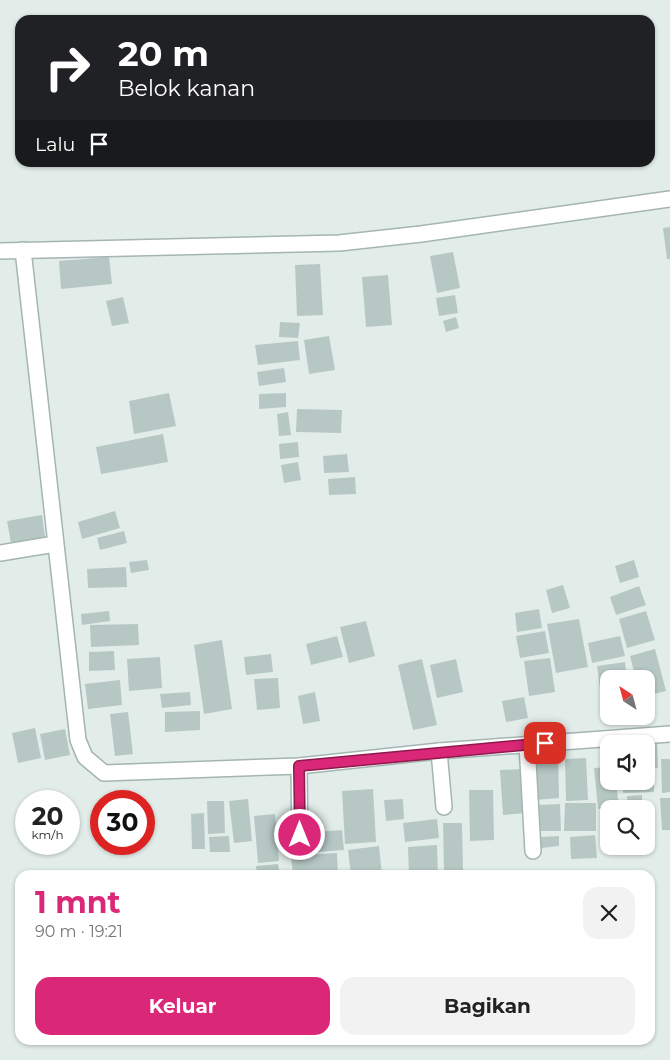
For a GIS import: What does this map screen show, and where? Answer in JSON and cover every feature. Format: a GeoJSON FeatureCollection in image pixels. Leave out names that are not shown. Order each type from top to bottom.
{"type":"FeatureCollection","features":[{"type":"Feature","properties":{"kind":"street"},"geometry":{"type":"LineString","coordinates":[[0,252],[339,242],[430,233],[670,199]]}},
{"type":"Feature","properties":{"kind":"street"},"geometry":{"type":"LineString","coordinates":[[23,250],[78,740],[81,750],[104,773],[299,766],[439,751],[670,734]]}},
{"type":"Feature","properties":{"kind":"street"},"geometry":{"type":"LineString","coordinates":[[0,553],[55,544]]}},
{"type":"Feature","properties":{"kind":"street"},"geometry":{"type":"LineString","coordinates":[[528,744],[533,851]]}},
{"type":"Feature","properties":{"kind":"street"},"geometry":{"type":"LineString","coordinates":[[439,751],[444,808]]}},
{"type":"Feature","properties":{"kind":"street"},"geometry":{"type":"LineString","coordinates":[[299,766],[300,852]]}},
{"type":"Feature","properties":{"kind":"building"},"geometry":{"type":"Polygon","coordinates":[[[670,227],[670,259],[667,259],[663,228],[670,227]]]}},
{"type":"Feature","properties":{"kind":"building"},"geometry":{"type":"Polygon","coordinates":[[[453,252],[460,288],[437,293],[430,256],[453,252]]]}},
{"type":"Feature","properties":{"kind":"building"},"geometry":{"type":"Polygon","coordinates":[[[109,257],[112,284],[61,289],[59,261],[109,257]]]}},
{"type":"Feature","properties":{"kind":"building"},"geometry":{"type":"Polygon","coordinates":[[[320,264],[323,315],[297,316],[295,265],[320,264]]]}},
{"type":"Feature","properties":{"kind":"building"},"geometry":{"type":"Polygon","coordinates":[[[388,275],[392,325],[366,327],[362,277],[388,275]]]}},
{"type":"Feature","properties":{"kind":"building"},"geometry":{"type":"Polygon","coordinates":[[[455,295],[458,313],[439,316],[436,298],[455,295]]]}},
{"type":"Feature","properties":{"kind":"building"},"geometry":{"type":"Polygon","coordinates":[[[123,297],[129,323],[112,326],[106,301],[123,297]]]}},
{"type":"Feature","properties":{"kind":"building"},"geometry":{"type":"Polygon","coordinates":[[[456,317],[459,328],[446,332],[443,321],[456,317]]]}},
{"type":"Feature","properties":{"kind":"building"},"geometry":{"type":"Polygon","coordinates":[[[280,322],[300,323],[298,338],[279,337],[280,322]]]}},
{"type":"Feature","properties":{"kind":"building"},"geometry":{"type":"Polygon","coordinates":[[[329,336],[335,370],[309,374],[304,340],[329,336]]]}},
{"type":"Feature","properties":{"kind":"building"},"geometry":{"type":"Polygon","coordinates":[[[298,341],[300,360],[258,365],[255,345],[298,341]]]}},
{"type":"Feature","properties":{"kind":"building"},"geometry":{"type":"Polygon","coordinates":[[[284,368],[286,382],[259,386],[257,372],[284,368]]]}},
{"type":"Feature","properties":{"kind":"building"},"geometry":{"type":"Polygon","coordinates":[[[169,393],[176,426],[134,434],[129,401],[169,393]]]}},
{"type":"Feature","properties":{"kind":"building"},"geometry":{"type":"Polygon","coordinates":[[[286,393],[286,407],[259,409],[259,394],[286,393]]]}},
{"type":"Feature","properties":{"kind":"building"},"geometry":{"type":"Polygon","coordinates":[[[297,409],[342,410],[341,433],[296,432],[297,409]]]}},
{"type":"Feature","properties":{"kind":"building"},"geometry":{"type":"Polygon","coordinates":[[[288,412],[291,435],[279,436],[277,414],[288,412]]]}},
{"type":"Feature","properties":{"kind":"building"},"geometry":{"type":"Polygon","coordinates":[[[163,434],[168,462],[101,474],[96,447],[163,434]]]}},
{"type":"Feature","properties":{"kind":"building"},"geometry":{"type":"Polygon","coordinates":[[[298,442],[299,457],[280,459],[279,444],[298,442]]]}},
{"type":"Feature","properties":{"kind":"building"},"geometry":{"type":"Polygon","coordinates":[[[347,454],[349,472],[324,473],[323,456],[347,454]]]}},
{"type":"Feature","properties":{"kind":"building"},"geometry":{"type":"Polygon","coordinates":[[[298,462],[301,480],[284,483],[281,465],[298,462]]]}},
{"type":"Feature","properties":{"kind":"building"},"geometry":{"type":"Polygon","coordinates":[[[355,477],[356,494],[329,495],[328,479],[355,477]]]}},
{"type":"Feature","properties":{"kind":"building"},"geometry":{"type":"Polygon","coordinates":[[[115,511],[120,528],[82,539],[78,522],[115,511]]]}},
{"type":"Feature","properties":{"kind":"building"},"geometry":{"type":"Polygon","coordinates":[[[42,515],[45,537],[11,543],[7,521],[42,515]]]}},
{"type":"Feature","properties":{"kind":"building"},"geometry":{"type":"Polygon","coordinates":[[[124,531],[127,543],[100,550],[97,538],[124,531]]]}},
{"type":"Feature","properties":{"kind":"building"},"geometry":{"type":"Polygon","coordinates":[[[147,560],[149,570],[131,573],[129,562],[147,560]]]}},
{"type":"Feature","properties":{"kind":"building"},"geometry":{"type":"Polygon","coordinates":[[[634,560],[639,577],[620,583],[615,566],[634,560]]]}},
{"type":"Feature","properties":{"kind":"building"},"geometry":{"type":"Polygon","coordinates":[[[126,567],[127,587],[88,588],[87,569],[126,567]]]}},
{"type":"Feature","properties":{"kind":"building"},"geometry":{"type":"Polygon","coordinates":[[[563,585],[570,608],[552,613],[546,590],[563,585]]]}},
{"type":"Feature","properties":{"kind":"building"},"geometry":{"type":"Polygon","coordinates":[[[639,586],[646,605],[616,615],[610,597],[639,586]]]}},
{"type":"Feature","properties":{"kind":"building"},"geometry":{"type":"Polygon","coordinates":[[[539,609],[542,628],[517,632],[515,613],[539,609]]]}},
{"type":"Feature","properties":{"kind":"building"},"geometry":{"type":"Polygon","coordinates":[[[109,611],[110,621],[82,625],[81,614],[109,611]]]}},
{"type":"Feature","properties":{"kind":"building"},"geometry":{"type":"Polygon","coordinates":[[[646,611],[655,640],[627,648],[619,619],[646,611]]]}},
{"type":"Feature","properties":{"kind":"building"},"geometry":{"type":"Polygon","coordinates":[[[579,619],[588,667],[556,673],[547,624],[579,619]]]}},
{"type":"Feature","properties":{"kind":"building"},"geometry":{"type":"Polygon","coordinates":[[[366,621],[375,656],[349,663],[340,627],[366,621]]]}},
{"type":"Feature","properties":{"kind":"building"},"geometry":{"type":"Polygon","coordinates":[[[138,624],[139,645],[91,647],[90,625],[138,624]]]}},
{"type":"Feature","properties":{"kind":"building"},"geometry":{"type":"Polygon","coordinates":[[[545,631],[549,653],[520,658],[516,636],[545,631]]]}},
{"type":"Feature","properties":{"kind":"building"},"geometry":{"type":"Polygon","coordinates":[[[337,636],[343,657],[311,665],[306,644],[337,636]]]}},
{"type":"Feature","properties":{"kind":"building"},"geometry":{"type":"Polygon","coordinates":[[[620,636],[625,656],[592,663],[588,643],[620,636]]]}},
{"type":"Feature","properties":{"kind":"building"},"geometry":{"type":"Polygon","coordinates":[[[222,640],[232,709],[204,714],[194,645],[222,640]]]}},
{"type":"Feature","properties":{"kind":"building"},"geometry":{"type":"Polygon","coordinates":[[[655,649],[666,691],[655,694],[655,670],[634,670],[630,656],[655,649]]]}},
{"type":"Feature","properties":{"kind":"building"},"geometry":{"type":"Polygon","coordinates":[[[114,651],[115,670],[89,671],[89,652],[114,651]]]}},
{"type":"Feature","properties":{"kind":"building"},"geometry":{"type":"Polygon","coordinates":[[[271,654],[273,672],[246,675],[244,657],[271,654]]]}},
{"type":"Feature","properties":{"kind":"building"},"geometry":{"type":"Polygon","coordinates":[[[160,657],[162,688],[129,691],[127,659],[160,657]]]}},
{"type":"Feature","properties":{"kind":"building"},"geometry":{"type":"Polygon","coordinates":[[[550,658],[555,692],[529,696],[524,661],[550,658]]]}},
{"type":"Feature","properties":{"kind":"building"},"geometry":{"type":"Polygon","coordinates":[[[422,659],[437,725],[413,730],[398,665],[422,659]]]}},
{"type":"Feature","properties":{"kind":"building"},"geometry":{"type":"Polygon","coordinates":[[[456,659],[463,692],[437,698],[430,665],[456,659]]]}},
{"type":"Feature","properties":{"kind":"building"},"geometry":{"type":"Polygon","coordinates":[[[625,662],[626,670],[600,670],[600,688],[597,666],[625,662]]]}},
{"type":"Feature","properties":{"kind":"building"},"geometry":{"type":"Polygon","coordinates":[[[278,678],[280,708],[257,710],[254,679],[278,678]]]}},
{"type":"Feature","properties":{"kind":"building"},"geometry":{"type":"Polygon","coordinates":[[[120,680],[122,705],[88,709],[85,684],[120,680]]]}},
{"type":"Feature","properties":{"kind":"building"},"geometry":{"type":"Polygon","coordinates":[[[190,692],[191,705],[162,708],[160,694],[190,692]]]}},
{"type":"Feature","properties":{"kind":"building"},"geometry":{"type":"Polygon","coordinates":[[[315,692],[320,721],[303,724],[298,696],[315,692]]]}},
{"type":"Feature","properties":{"kind":"building"},"geometry":{"type":"Polygon","coordinates":[[[524,697],[528,718],[506,722],[502,701],[524,697]]]}},
{"type":"Feature","properties":{"kind":"building"},"geometry":{"type":"Polygon","coordinates":[[[200,711],[200,730],[165,732],[165,712],[200,711]]]}},
{"type":"Feature","properties":{"kind":"building"},"geometry":{"type":"Polygon","coordinates":[[[128,712],[133,754],[115,756],[110,714],[128,712]]]}},
{"type":"Feature","properties":{"kind":"building"},"geometry":{"type":"Polygon","coordinates":[[[35,728],[41,758],[18,763],[12,733],[35,728]]]}},
{"type":"Feature","properties":{"kind":"building"},"geometry":{"type":"Polygon","coordinates":[[[65,729],[70,755],[45,760],[40,734],[65,729]]]}},
{"type":"Feature","properties":{"kind":"building"},"geometry":{"type":"Polygon","coordinates":[[[655,740],[657,740],[658,768],[655,768],[655,740]]]}},
{"type":"Feature","properties":{"kind":"building"},"geometry":{"type":"Polygon","coordinates":[[[558,753],[559,798],[535,800],[533,754],[558,753]]]}},
{"type":"Feature","properties":{"kind":"building"},"geometry":{"type":"Polygon","coordinates":[[[586,758],[588,800],[566,801],[565,759],[586,758]]]}},
{"type":"Feature","properties":{"kind":"building"},"geometry":{"type":"Polygon","coordinates":[[[661,759],[670,759],[670,792],[662,793],[661,759]]]}},
{"type":"Feature","properties":{"kind":"building"},"geometry":{"type":"Polygon","coordinates":[[[594,768],[600,768],[600,790],[617,790],[618,800],[600,800],[600,809],[598,809],[594,768]]]}},
{"type":"Feature","properties":{"kind":"building"},"geometry":{"type":"Polygon","coordinates":[[[524,769],[526,813],[503,815],[500,770],[524,769]]]}},
{"type":"Feature","properties":{"kind":"building"},"geometry":{"type":"Polygon","coordinates":[[[373,789],[376,842],[345,844],[342,791],[373,789]]]}},
{"type":"Feature","properties":{"kind":"building"},"geometry":{"type":"Polygon","coordinates":[[[469,790],[493,790],[494,840],[470,841],[469,790]]]}},
{"type":"Feature","properties":{"kind":"building"},"geometry":{"type":"Polygon","coordinates":[[[623,790],[654,790],[654,792],[623,793],[623,790]]]}},
{"type":"Feature","properties":{"kind":"building"},"geometry":{"type":"Polygon","coordinates":[[[642,795],[642,800],[627,800],[627,796],[642,795]]]}},
{"type":"Feature","properties":{"kind":"building"},"geometry":{"type":"Polygon","coordinates":[[[660,798],[670,798],[670,830],[662,830],[660,798]]]}},
{"type":"Feature","properties":{"kind":"building"},"geometry":{"type":"Polygon","coordinates":[[[248,799],[252,841],[234,843],[229,801],[248,799]]]}},
{"type":"Feature","properties":{"kind":"building"},"geometry":{"type":"Polygon","coordinates":[[[403,799],[404,819],[386,821],[384,800],[403,799]]]}},
{"type":"Feature","properties":{"kind":"building"},"geometry":{"type":"Polygon","coordinates":[[[207,801],[224,801],[225,833],[208,834],[207,801]]]}},
{"type":"Feature","properties":{"kind":"building"},"geometry":{"type":"Polygon","coordinates":[[[565,803],[596,803],[596,831],[564,831],[565,803]]]}},
{"type":"Feature","properties":{"kind":"building"},"geometry":{"type":"Polygon","coordinates":[[[560,804],[561,831],[537,831],[536,805],[560,804]]]}},
{"type":"Feature","properties":{"kind":"building"},"geometry":{"type":"Polygon","coordinates":[[[204,813],[205,849],[192,849],[191,814],[204,813]]]}},
{"type":"Feature","properties":{"kind":"building"},"geometry":{"type":"Polygon","coordinates":[[[275,814],[279,861],[258,863],[254,816],[275,814]]]}},
{"type":"Feature","properties":{"kind":"building"},"geometry":{"type":"Polygon","coordinates":[[[437,819],[439,838],[405,842],[403,823],[437,819]]]}},
{"type":"Feature","properties":{"kind":"building"},"geometry":{"type":"Polygon","coordinates":[[[443,823],[462,823],[463,870],[444,870],[443,823]]]}},
{"type":"Feature","properties":{"kind":"building"},"geometry":{"type":"Polygon","coordinates":[[[342,830],[344,850],[305,853],[304,833],[342,830]]]}},
{"type":"Feature","properties":{"kind":"building"},"geometry":{"type":"Polygon","coordinates":[[[595,835],[597,858],[571,859],[570,837],[595,835]]]}},
{"type":"Feature","properties":{"kind":"building"},"geometry":{"type":"Polygon","coordinates":[[[229,836],[230,852],[210,852],[209,837],[229,836]]]}},
{"type":"Feature","properties":{"kind":"building"},"geometry":{"type":"Polygon","coordinates":[[[559,836],[559,846],[541,848],[540,837],[559,836]]]}},
{"type":"Feature","properties":{"kind":"building"},"geometry":{"type":"Polygon","coordinates":[[[437,845],[438,870],[409,870],[408,847],[437,845]]]}},
{"type":"Feature","properties":{"kind":"building"},"geometry":{"type":"Polygon","coordinates":[[[379,846],[381,870],[350,870],[348,850],[379,846]]]}},
{"type":"Feature","properties":{"kind":"building"},"geometry":{"type":"Polygon","coordinates":[[[337,853],[338,870],[292,870],[291,856],[337,853]]]}},
{"type":"Feature","properties":{"kind":"building"},"geometry":{"type":"Polygon","coordinates":[[[278,864],[279,870],[256,870],[256,866],[278,864]]]}},
{"type":"Feature","properties":{"kind":"route"},"geometry":{"type":"LineString","coordinates":[[300,835],[299,766],[439,751],[545,743]]}}]}
